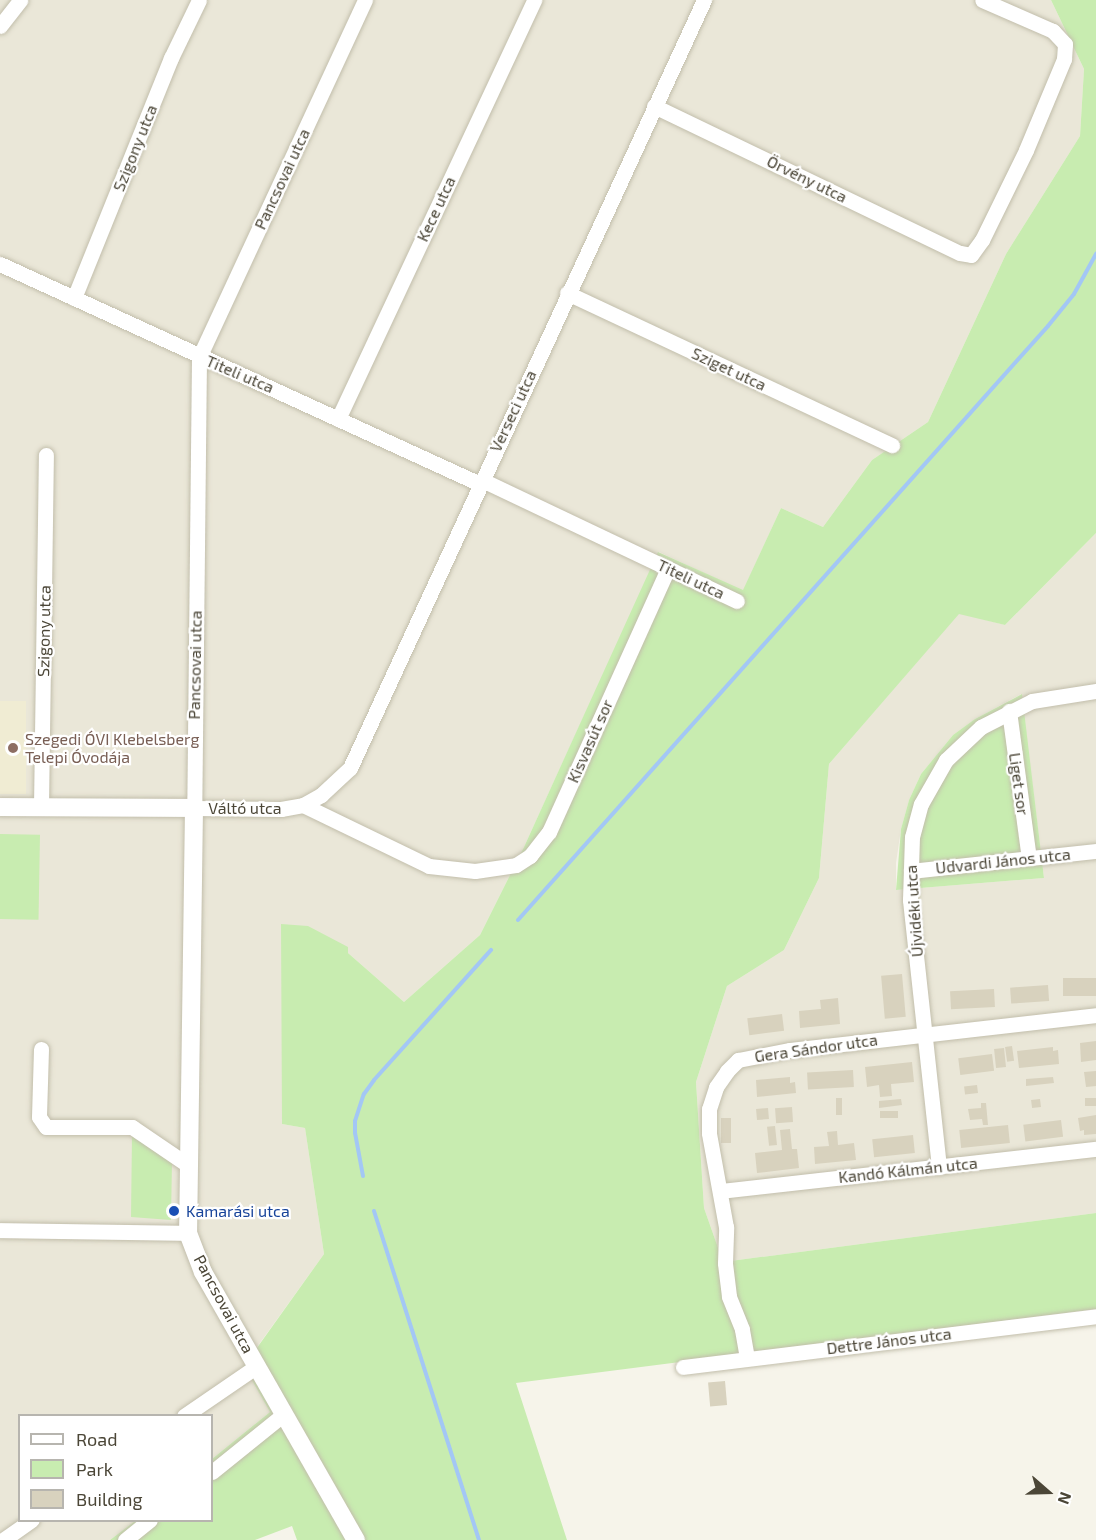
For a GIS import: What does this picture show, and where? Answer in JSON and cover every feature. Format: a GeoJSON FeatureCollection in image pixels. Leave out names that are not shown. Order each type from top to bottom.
{"type":"FeatureCollection","features":[{"type":"Feature","properties":{"kind":"street"},"geometry":{"type":"LineString","coordinates":[[0,26],[20,0]]}},
{"type":"Feature","properties":{"kind":"street","name":"Szigony utca"},"geometry":{"type":"LineString","coordinates":[[74,298],[171,58],[199,0]]}},
{"type":"Feature","properties":{"kind":"street","name":"Pancsovai utca"},"geometry":{"type":"LineString","coordinates":[[356,1540],[203,1272],[188,1233],[188,1165],[199,357],[365,0]]}},
{"type":"Feature","properties":{"kind":"street","name":"Kece utca"},"geometry":{"type":"LineString","coordinates":[[338,419],[534,0]]}},
{"type":"Feature","properties":{"kind":"street","name":"Verseci utca"},"geometry":{"type":"LineString","coordinates":[[303,805],[321,795],[350,768],[704,0]]}},
{"type":"Feature","properties":{"kind":"street","name":"Örvény utca"},"geometry":{"type":"LineString","coordinates":[[654,106],[960,253],[971,255],[982,240],[1034,130],[1064,59],[1065,44],[1053,31],[982,0]]}},
{"type":"Feature","properties":{"kind":"street","name":"Titeli utca"},"geometry":{"type":"LineString","coordinates":[[0,264],[199,357],[224,365],[737,601]]}},
{"type":"Feature","properties":{"kind":"street","name":"Sziget utca"},"geometry":{"type":"LineString","coordinates":[[567,293],[892,444]]}},
{"type":"Feature","properties":{"kind":"street","name":"Szigony utca"},"geometry":{"type":"LineString","coordinates":[[41,807],[46,455]]}},
{"type":"Feature","properties":{"kind":"street","name":"Kisvasút sor"},"geometry":{"type":"LineString","coordinates":[[475,871],[516,865],[530,856],[549,832],[668,569]]}},
{"type":"Feature","properties":{"kind":"street","name":"Újvidéki utca"},"geometry":{"type":"LineString","coordinates":[[939,1167],[910,900],[916,820],[936,774],[968,736],[1009,711],[1042,698],[1096,691]]}},
{"type":"Feature","properties":{"kind":"street","name":"Liget sor"},"geometry":{"type":"LineString","coordinates":[[1009,711],[1029,858]]}},
{"type":"Feature","properties":{"kind":"street","name":"Váltó utca"},"geometry":{"type":"LineString","coordinates":[[0,807],[281,809],[303,805],[429,866],[475,871]]}},
{"type":"Feature","properties":{"kind":"street","name":"Udvardi János utca"},"geometry":{"type":"LineString","coordinates":[[911,871],[1096,850]]}},
{"type":"Feature","properties":{"kind":"street","name":"Gera Sándor utca"},"geometry":{"type":"LineString","coordinates":[[747,1358],[742,1329],[729,1296],[725,1263],[726,1227],[709,1132],[709,1109],[716,1087],[738,1060],[790,1050],[1096,1015]]}},
{"type":"Feature","properties":{"kind":"street"},"geometry":{"type":"LineString","coordinates":[[41,1049],[39,1117],[46,1127],[132,1127],[188,1165]]}},
{"type":"Feature","properties":{"kind":"street","name":"Kandó Kálmán utca"},"geometry":{"type":"LineString","coordinates":[[720,1191],[1096,1149]]}},
{"type":"Feature","properties":{"kind":"street"},"geometry":{"type":"LineString","coordinates":[[0,1230],[188,1233]]}},
{"type":"Feature","properties":{"kind":"street","name":"Dettre János utca"},"geometry":{"type":"LineString","coordinates":[[683,1367],[1096,1316]]}},
{"type":"Feature","properties":{"kind":"street"},"geometry":{"type":"LineString","coordinates":[[187,1414],[257,1365]]}},
{"type":"Feature","properties":{"kind":"street"},"geometry":{"type":"LineString","coordinates":[[213,1471],[285,1414]]}},
{"type":"Feature","properties":{"kind":"street"},"geometry":{"type":"LineString","coordinates":[[3,1540],[30,1522]]}},
{"type":"Feature","properties":{"kind":"street"},"geometry":{"type":"LineString","coordinates":[[125,1540],[149,1522]]}},
{"type":"Feature","properties":{"kind":"shaded area"},"geometry":{"type":"Polygon","coordinates":[[[0,0],[1051,0],[1084,69],[1080,136],[1006,254],[928,422],[872,460],[823,527],[781,508],[743,591],[659,552],[524,847],[480,935],[404,1002],[348,953],[282,1124],[305,1128],[324,1254],[244,1365],[270,1412],[213,1458],[213,1414],[18,1414],[18,1522],[134,1522],[110,1540],[0,1540],[0,0]]]}},
{"type":"Feature","properties":{"kind":"shaded area"},"geometry":{"type":"Polygon","coordinates":[[[1096,533],[1096,1213],[723,1262],[704,1208],[696,1082],[727,986],[784,950],[819,878],[829,764],[959,613],[1005,625],[1096,533]],[[1021,694],[975,719],[953,735],[921,774],[909,800],[901,829],[896,863],[896,890],[1044,878],[1021,694]]]}},
{"type":"Feature","properties":{"kind":"shaded area","name":"Szegedi ÓVI Klebelsberg Telepi Óvodája"},"geometry":{"type":"Polygon","coordinates":[[[0,701],[26,701],[26,794],[0,794],[0,701]]]}},
{"type":"Feature","properties":{"kind":"green space"},"geometry":{"type":"Polygon","coordinates":[[[1051,0],[1096,0],[1096,533],[1005,625],[959,614],[829,764],[819,878],[784,950],[727,986],[696,1082],[704,1208],[723,1262],[1096,1213],[1096,1309],[516,1383],[567,1540],[297,1540],[292,1526],[255,1540],[110,1540],[134,1522],[213,1522],[213,1458],[270,1412],[244,1366],[324,1254],[305,1128],[282,1124],[281,924],[308,926],[348,947],[348,953],[404,1002],[480,935],[524,847],[658,552],[743,590],[781,508],[823,527],[872,460],[928,422],[1006,254],[1080,136],[1084,69],[1051,0]]]}},
{"type":"Feature","properties":{"kind":"green space"},"geometry":{"type":"Polygon","coordinates":[[[1022,694],[1044,878],[896,890],[901,829],[909,800],[921,774],[953,735],[975,719],[1022,694]]]}},
{"type":"Feature","properties":{"kind":"green space"},"geometry":{"type":"Polygon","coordinates":[[[0,834],[40,835],[39,920],[0,919],[0,834]]]}},
{"type":"Feature","properties":{"kind":"green space"},"geometry":{"type":"Polygon","coordinates":[[[132,1134],[172,1161],[171,1220],[131,1217],[132,1134]]]}},
{"type":"Feature","properties":{"kind":"building"},"geometry":{"type":"Polygon","coordinates":[[[902,974],[906,1017],[885,1019],[881,976],[902,974]]]}},
{"type":"Feature","properties":{"kind":"building"},"geometry":{"type":"Polygon","coordinates":[[[1063,978],[1096,978],[1096,996],[1063,996],[1063,978]]]}},
{"type":"Feature","properties":{"kind":"building"},"geometry":{"type":"Polygon","coordinates":[[[1048,985],[1049,1001],[1011,1004],[1010,988],[1048,985]]]}},
{"type":"Feature","properties":{"kind":"building"},"geometry":{"type":"Polygon","coordinates":[[[994,989],[995,1007],[951,1009],[950,991],[994,989]]]}},
{"type":"Feature","properties":{"kind":"building"},"geometry":{"type":"Polygon","coordinates":[[[838,998],[840,1024],[800,1028],[799,1011],[821,1009],[820,1000],[838,998]]]}},
{"type":"Feature","properties":{"kind":"building"},"geometry":{"type":"Polygon","coordinates":[[[782,1014],[784,1031],[749,1035],[747,1018],[782,1014]]]}},
{"type":"Feature","properties":{"kind":"building"},"geometry":{"type":"Polygon","coordinates":[[[1096,1041],[1096,1060],[1081,1062],[1080,1043],[1096,1041]]]}},
{"type":"Feature","properties":{"kind":"building"},"geometry":{"type":"Polygon","coordinates":[[[1012,1046],[1014,1061],[1007,1062],[1005,1047],[1012,1046]]]}},
{"type":"Feature","properties":{"kind":"building"},"geometry":{"type":"Polygon","coordinates":[[[1053,1047],[1053,1051],[1058,1050],[1059,1064],[1019,1068],[1017,1051],[1053,1047]]]}},
{"type":"Feature","properties":{"kind":"building"},"geometry":{"type":"Polygon","coordinates":[[[1004,1048],[1006,1067],[996,1068],[994,1049],[1004,1048]]]}},
{"type":"Feature","properties":{"kind":"building"},"geometry":{"type":"Polygon","coordinates":[[[992,1054],[994,1071],[960,1075],[958,1058],[992,1054]]]}},
{"type":"Feature","properties":{"kind":"building"},"geometry":{"type":"Polygon","coordinates":[[[912,1062],[914,1082],[891,1084],[892,1096],[880,1097],[879,1085],[867,1087],[865,1067],[912,1062]]]}},
{"type":"Feature","properties":{"kind":"building"},"geometry":{"type":"Polygon","coordinates":[[[853,1070],[854,1087],[808,1089],[807,1072],[853,1070]]]}},
{"type":"Feature","properties":{"kind":"building"},"geometry":{"type":"Polygon","coordinates":[[[1096,1071],[1096,1086],[1086,1087],[1084,1072],[1096,1071]]]}},
{"type":"Feature","properties":{"kind":"building"},"geometry":{"type":"Polygon","coordinates":[[[790,1077],[790,1083],[795,1082],[796,1093],[757,1097],[756,1080],[790,1077]]]}},
{"type":"Feature","properties":{"kind":"building"},"geometry":{"type":"Polygon","coordinates":[[[1053,1077],[1054,1083],[1026,1086],[1026,1079],[1053,1077]]]}},
{"type":"Feature","properties":{"kind":"building"},"geometry":{"type":"Polygon","coordinates":[[[977,1085],[978,1093],[965,1095],[964,1087],[977,1085]]]}},
{"type":"Feature","properties":{"kind":"building"},"geometry":{"type":"Polygon","coordinates":[[[836,1098],[842,1098],[842,1115],[836,1115],[836,1098]]]}},
{"type":"Feature","properties":{"kind":"building"},"geometry":{"type":"Polygon","coordinates":[[[1085,1098],[1096,1098],[1096,1106],[1085,1106],[1085,1098]]]}},
{"type":"Feature","properties":{"kind":"building"},"geometry":{"type":"Polygon","coordinates":[[[901,1099],[902,1105],[879,1108],[879,1101],[901,1099]]]}},
{"type":"Feature","properties":{"kind":"building"},"geometry":{"type":"Polygon","coordinates":[[[1040,1099],[1041,1107],[1032,1108],[1031,1100],[1040,1099]]]}},
{"type":"Feature","properties":{"kind":"building"},"geometry":{"type":"Polygon","coordinates":[[[981,1103],[986,1103],[988,1125],[983,1125],[982,1119],[970,1120],[968,1109],[981,1108],[981,1103]]]}},
{"type":"Feature","properties":{"kind":"building"},"geometry":{"type":"Polygon","coordinates":[[[792,1107],[793,1122],[776,1123],[775,1108],[792,1107]]]}},
{"type":"Feature","properties":{"kind":"building"},"geometry":{"type":"Polygon","coordinates":[[[768,1108],[769,1119],[757,1120],[756,1109],[768,1108]]]}},
{"type":"Feature","properties":{"kind":"building"},"geometry":{"type":"Polygon","coordinates":[[[880,1111],[898,1111],[898,1118],[880,1118],[880,1111]]]}},
{"type":"Feature","properties":{"kind":"building"},"geometry":{"type":"Polygon","coordinates":[[[1096,1115],[1096,1134],[1084,1135],[1084,1130],[1080,1131],[1078,1118],[1096,1115]]]}},
{"type":"Feature","properties":{"kind":"building"},"geometry":{"type":"Polygon","coordinates":[[[721,1118],[731,1118],[731,1143],[721,1143],[721,1118]]]}},
{"type":"Feature","properties":{"kind":"building"},"geometry":{"type":"Polygon","coordinates":[[[1061,1120],[1063,1137],[1025,1142],[1023,1125],[1061,1120]]]}},
{"type":"Feature","properties":{"kind":"building"},"geometry":{"type":"Polygon","coordinates":[[[1008,1125],[1010,1143],[961,1148],[959,1130],[1008,1125]]]}},
{"type":"Feature","properties":{"kind":"building"},"geometry":{"type":"Polygon","coordinates":[[[775,1126],[777,1145],[769,1146],[767,1127],[775,1126]]]}},
{"type":"Feature","properties":{"kind":"building"},"geometry":{"type":"Polygon","coordinates":[[[790,1129],[792,1149],[797,1149],[799,1168],[757,1173],[755,1153],[782,1150],[780,1130],[790,1129]]]}},
{"type":"Feature","properties":{"kind":"building"},"geometry":{"type":"Polygon","coordinates":[[[837,1131],[838,1145],[854,1143],[856,1160],[815,1164],[814,1147],[829,1146],[827,1132],[837,1131]]]}},
{"type":"Feature","properties":{"kind":"building"},"geometry":{"type":"Polygon","coordinates":[[[913,1135],[915,1153],[874,1157],[872,1139],[913,1135]]]}},
{"type":"Feature","properties":{"kind":"building"},"geometry":{"type":"Polygon","coordinates":[[[725,1381],[727,1405],[710,1406],[708,1382],[725,1381]]]}},
{"type":"Feature","properties":{"kind":"waterway"},"geometry":{"type":"LineString","coordinates":[[518,920],[1048,326],[1074,294],[1096,254]]}},
{"type":"Feature","properties":{"kind":"waterway"},"geometry":{"type":"LineString","coordinates":[[363,1176],[355,1121],[364,1094],[491,950]]}},
{"type":"Feature","properties":{"kind":"waterway"},"geometry":{"type":"LineString","coordinates":[[374,1211],[479,1540]]}},
{"type":"Feature","properties":{"kind":"place","name":"Szegedi ÓVI Klebelsberg Telepi Óvodája"},"geometry":{"type":"Point","coordinates":[13,748]}},
{"type":"Feature","properties":{"kind":"place","name":"Kamarási utca"},"geometry":{"type":"Point","coordinates":[174,1211]}}]}
